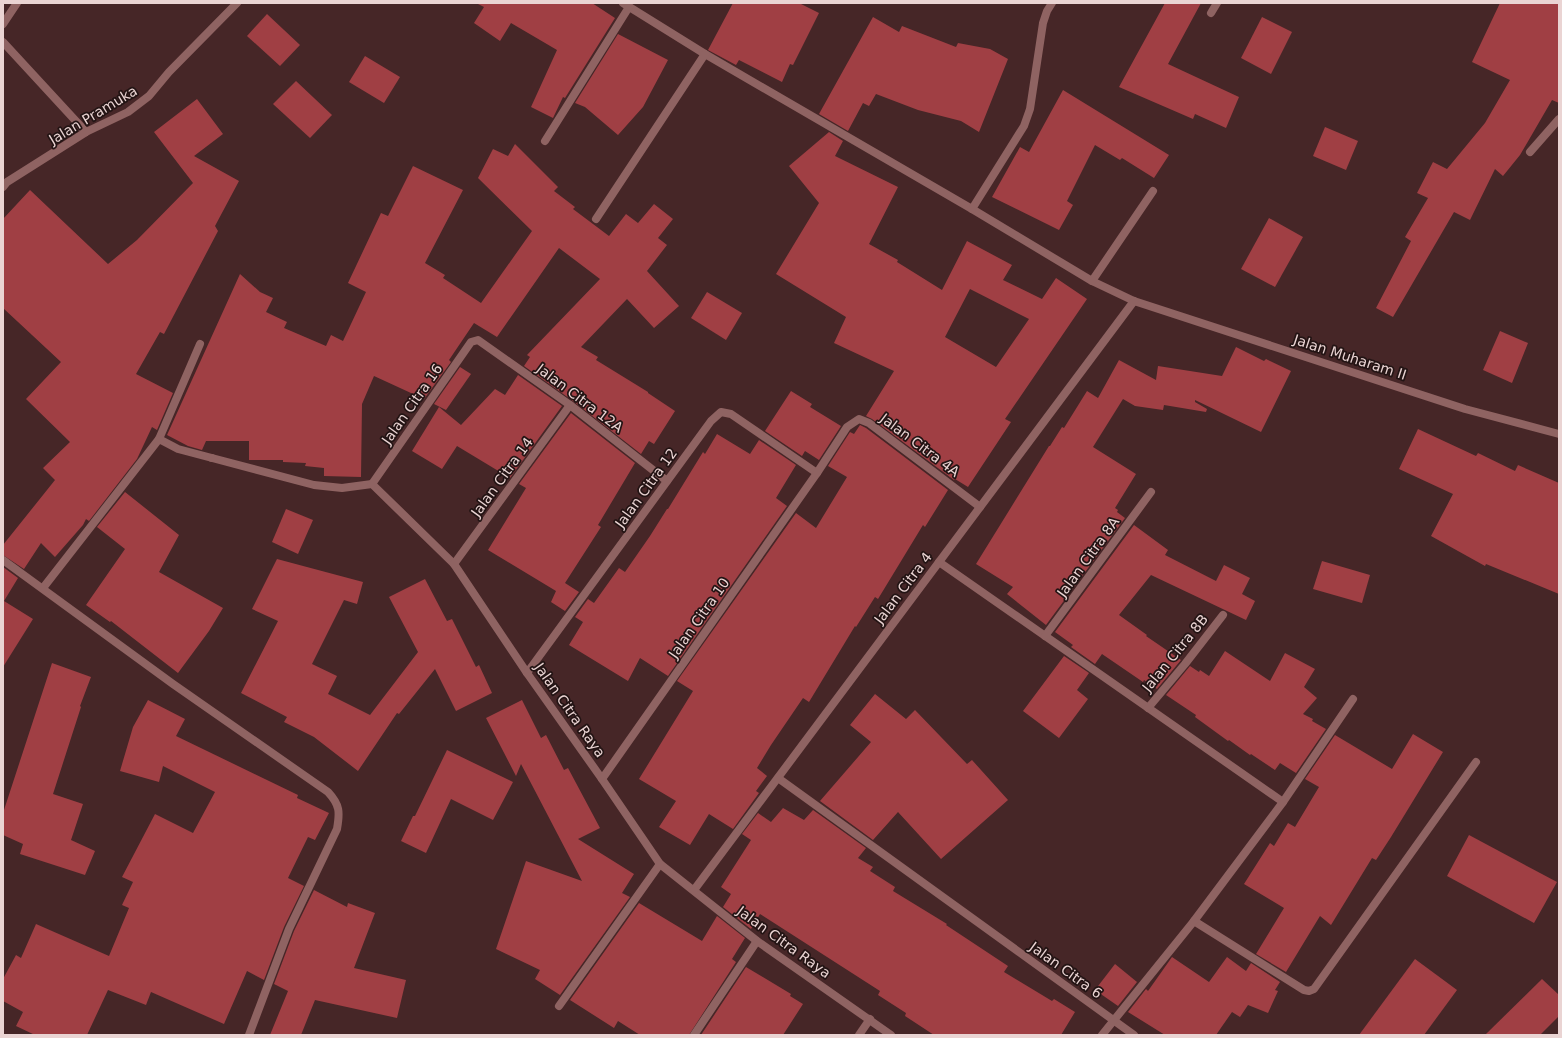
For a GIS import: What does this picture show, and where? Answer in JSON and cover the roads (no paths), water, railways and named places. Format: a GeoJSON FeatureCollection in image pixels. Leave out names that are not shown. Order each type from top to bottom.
{"type":"FeatureCollection","features":[{"type":"Feature","properties":{"kind":"street"},"geometry":{"type":"LineString","coordinates":[[3,24],[17,3]]}},
{"type":"Feature","properties":{"kind":"street","name":"Jalan Pramuka"},"geometry":{"type":"LineString","coordinates":[[3,187],[7,182],[86,132],[128,112],[149,96],[169,72],[237,3]]}},
{"type":"Feature","properties":{"kind":"street"},"geometry":{"type":"LineString","coordinates":[[972,209],[1024,126],[1030,109],[1044,23],[1047,11],[1052,3]]}},
{"type":"Feature","properties":{"kind":"street"},"geometry":{"type":"LineString","coordinates":[[1211,13],[1217,3]]}},
{"type":"Feature","properties":{"kind":"street"},"geometry":{"type":"LineString","coordinates":[[545,141],[626,5]]}},
{"type":"Feature","properties":{"kind":"street","name":"Jalan Muharam II"},"geometry":{"type":"LineString","coordinates":[[626,5],[705,54],[972,209],[1092,281],[1134,301],[1465,408],[1559,434]]}},
{"type":"Feature","properties":{"kind":"street"},"geometry":{"type":"LineString","coordinates":[[3,42],[86,132]]}},
{"type":"Feature","properties":{"kind":"street"},"geometry":{"type":"LineString","coordinates":[[596,219],[705,54]]}},
{"type":"Feature","properties":{"kind":"street"},"geometry":{"type":"LineString","coordinates":[[1530,152],[1559,119]]}},
{"type":"Feature","properties":{"kind":"street"},"geometry":{"type":"LineString","coordinates":[[1092,281],[1153,191]]}},
{"type":"Feature","properties":{"kind":"street","name":"Jalan Citra 4"},"geometry":{"type":"LineString","coordinates":[[694,890],[1134,301]]}},
{"type":"Feature","properties":{"kind":"street","name":"Jalan Citra 12A"},"geometry":{"type":"LineString","coordinates":[[474,340],[478,340],[570,405],[667,481]]}},
{"type":"Feature","properties":{"kind":"street","name":"Jalan Citra 16"},"geometry":{"type":"LineString","coordinates":[[372,484],[471,342],[474,340]]}},
{"type":"Feature","properties":{"kind":"street"},"geometry":{"type":"LineString","coordinates":[[43,588],[158,439],[200,344]]}},
{"type":"Feature","properties":{"kind":"street","name":"Jalan Citra 14"},"geometry":{"type":"LineString","coordinates":[[454,564],[570,405]]}},
{"type":"Feature","properties":{"kind":"street","name":"Jalan Citra 12"},"geometry":{"type":"LineString","coordinates":[[527,673],[711,421],[721,412],[731,414],[818,473]]}},
{"type":"Feature","properties":{"kind":"street","name":"Jalan Citra 4A"},"geometry":{"type":"LineString","coordinates":[[818,473],[847,427],[859,419],[869,422],[980,507]]}},
{"type":"Feature","properties":{"kind":"street"},"geometry":{"type":"LineString","coordinates":[[158,439],[178,449],[314,485],[342,488],[372,484]]}},
{"type":"Feature","properties":{"kind":"street","name":"Jalan Citra 10"},"geometry":{"type":"LineString","coordinates":[[602,779],[818,473]]}},
{"type":"Feature","properties":{"kind":"street","name":"Jalan Citra Raya"},"geometry":{"type":"LineString","coordinates":[[372,484],[454,564],[527,673],[660,864],[757,941],[891,1035]]}},
{"type":"Feature","properties":{"kind":"street","name":"Jalan Citra 8A"},"geometry":{"type":"LineString","coordinates":[[1045,636],[1151,492]]}},
{"type":"Feature","properties":{"kind":"street"},"geometry":{"type":"LineString","coordinates":[[3,560],[173,684],[328,792],[335,800],[340,813],[337,829],[289,929],[249,1035]]}},
{"type":"Feature","properties":{"kind":"street"},"geometry":{"type":"LineString","coordinates":[[939,562],[1283,802]]}},
{"type":"Feature","properties":{"kind":"street","name":"Jalan Citra 8B"},"geometry":{"type":"LineString","coordinates":[[1148,708],[1223,616]]}},
{"type":"Feature","properties":{"kind":"street"},"geometry":{"type":"LineString","coordinates":[[1102,1035],[1194,921],[1283,802],[1353,699]]}},
{"type":"Feature","properties":{"kind":"street"},"geometry":{"type":"LineString","coordinates":[[1194,921],[1304,990],[1309,991],[1314,989],[1476,762]]}},
{"type":"Feature","properties":{"kind":"street","name":"Jalan Citra 6"},"geometry":{"type":"LineString","coordinates":[[778,778],[1134,1035]]}},
{"type":"Feature","properties":{"kind":"street"},"geometry":{"type":"LineString","coordinates":[[559,1006],[660,864]]}},
{"type":"Feature","properties":{"kind":"street"},"geometry":{"type":"LineString","coordinates":[[694,1035],[757,941]]}},
{"type":"Feature","properties":{"kind":"street"},"geometry":{"type":"LineString","coordinates":[[859,1035],[870,1019]]}}]}
